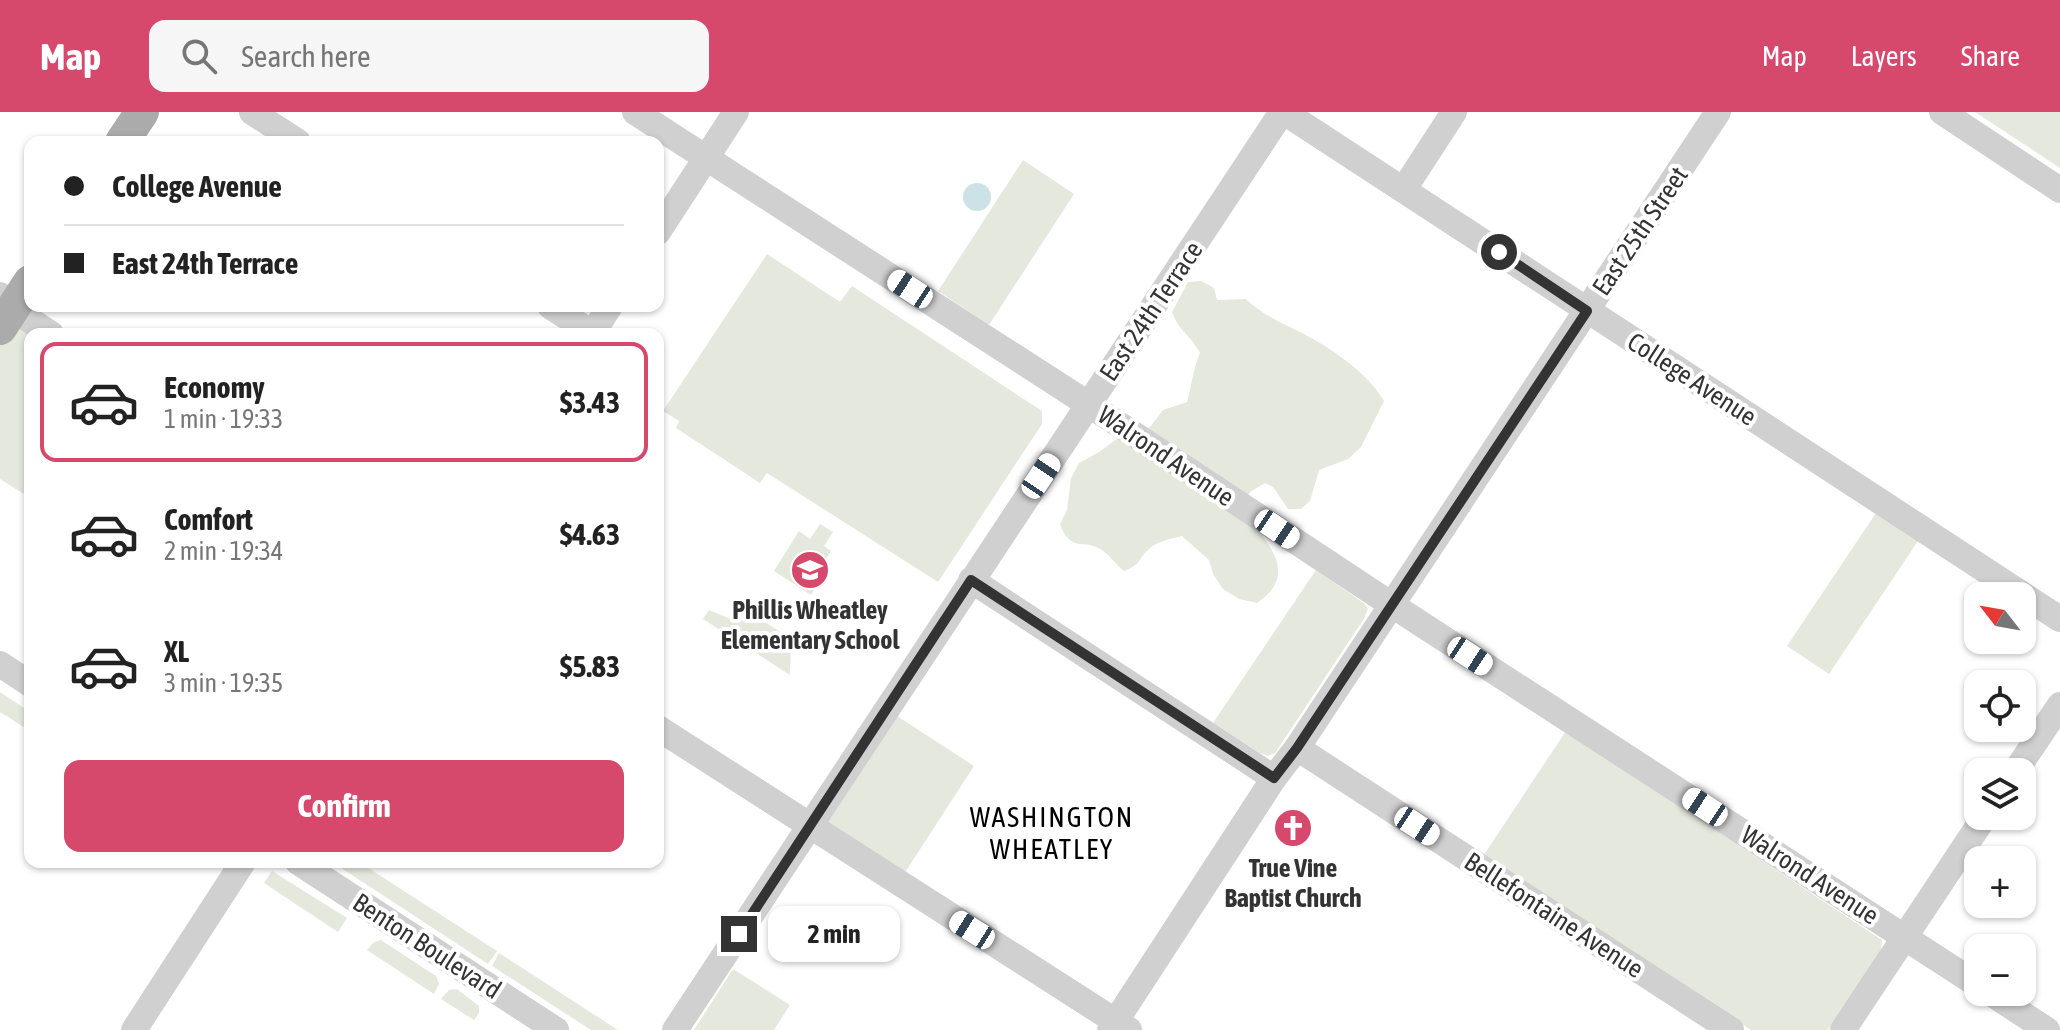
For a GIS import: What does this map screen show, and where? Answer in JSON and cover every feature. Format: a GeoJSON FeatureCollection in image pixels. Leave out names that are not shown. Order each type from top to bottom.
{"type":"FeatureCollection","features":[{"type":"Feature","properties":{"kind":"main road"},"geometry":{"type":"LineString","coordinates":[[126,136],[142,112]]}},
{"type":"Feature","properties":{"kind":"street"},"geometry":{"type":"LineString","coordinates":[[252,112],[289,136]]}},
{"type":"Feature","properties":{"kind":"street","name":"Walrond Avenue"},"geometry":{"type":"LineString","coordinates":[[635,112],[1964,976]]}},
{"type":"Feature","properties":{"kind":"street"},"geometry":{"type":"LineString","coordinates":[[664,223],[736,112]]}},
{"type":"Feature","properties":{"kind":"street","name":"College Avenue"},"geometry":{"type":"LineString","coordinates":[[1283,112],[2060,619]]}},
{"type":"Feature","properties":{"kind":"street","name":"East 24th Terrace"},"geometry":{"type":"LineString","coordinates":[[675,1030],[1283,112]]}},
{"type":"Feature","properties":{"kind":"street"},"geometry":{"type":"LineString","coordinates":[[1404,189],[1454,112]]}},
{"type":"Feature","properties":{"kind":"street","name":"East 25th Street"},"geometry":{"type":"LineString","coordinates":[[1118,1027],[1274,778],[1297,748],[1718,112]]}},
{"type":"Feature","properties":{"kind":"street"},"geometry":{"type":"LineString","coordinates":[[1942,112],[2060,190]]}},
{"type":"Feature","properties":{"kind":"street"},"geometry":{"type":"LineString","coordinates":[[11,303],[43,328]]}},
{"type":"Feature","properties":{"kind":"street"},"geometry":{"type":"LineString","coordinates":[[559,312],[583,328]]}},
{"type":"Feature","properties":{"kind":"street"},"geometry":{"type":"LineString","coordinates":[[971,580],[1274,778]]}},
{"type":"Feature","properties":{"kind":"street"},"geometry":{"type":"LineString","coordinates":[[0,664],[24,680]]}},
{"type":"Feature","properties":{"kind":"street"},"geometry":{"type":"LineString","coordinates":[[2024,758],[2060,705]]}},
{"type":"Feature","properties":{"kind":"street"},"geometry":{"type":"LineString","coordinates":[[664,732],[1118,1027]]}},
{"type":"Feature","properties":{"kind":"street","name":"Bellefontaine Avenue"},"geometry":{"type":"LineString","coordinates":[[1297,748],[1731,1030]]}},
{"type":"Feature","properties":{"kind":"street"},"geometry":{"type":"LineString","coordinates":[[1843,1030],[1976,830]]}},
{"type":"Feature","properties":{"kind":"street"},"geometry":{"type":"LineString","coordinates":[[134,1030],[239,868]]}},
{"type":"Feature","properties":{"kind":"street","name":"Benton Boulevard"},"geometry":{"type":"LineString","coordinates":[[307,868],[556,1030]]}},
{"type":"Feature","properties":{"kind":"street"},"geometry":{"type":"LineString","coordinates":[[2010,1006],[2047,1030]]}},
{"type":"Feature","properties":{"kind":"shaded area"},"geometry":{"type":"Polygon","coordinates":[[[1975,112],[2060,112],[2060,168],[1975,112]]]}},
{"type":"Feature","properties":{"kind":"shaded area"},"geometry":{"type":"Polygon","coordinates":[[[1023,160],[1074,194],[989,325],[938,291],[1023,160]]]}},
{"type":"Feature","properties":{"kind":"shaded area"},"geometry":{"type":"Polygon","coordinates":[[[977,183],[987,187],[991,197],[987,207],[977,211],[967,207],[963,197],[967,187],[977,183]]]}},
{"type":"Feature","properties":{"kind":"shaded area"},"geometry":{"type":"Polygon","coordinates":[[[767,254],[840,302],[852,286],[1042,411],[1042,424],[938,582],[767,473],[760,483],[676,428],[679,421],[664,409],[767,254]]]}},
{"type":"Feature","properties":{"kind":"shaded area"},"geometry":{"type":"Polygon","coordinates":[[[1201,281],[1214,288],[1217,300],[1246,299],[1266,315],[1326,347],[1359,371],[1384,401],[1361,447],[1348,459],[1319,470],[1310,501],[1301,509],[1288,509],[1273,487],[1265,483],[1250,492],[1241,509],[1268,544],[1278,568],[1277,579],[1270,591],[1257,603],[1239,599],[1223,589],[1213,574],[1209,560],[1182,536],[1156,544],[1124,571],[1100,549],[1068,539],[1060,524],[1067,510],[1071,478],[1079,463],[1118,438],[1150,427],[1163,410],[1187,402],[1200,353],[1172,312],[1188,282],[1201,281]]]}},
{"type":"Feature","properties":{"kind":"shaded area"},"geometry":{"type":"Polygon","coordinates":[[[21,327],[24,329],[24,494],[0,479],[0,342],[21,327]]]}},
{"type":"Feature","properties":{"kind":"shaded area"},"geometry":{"type":"Polygon","coordinates":[[[1876,513],[1918,541],[1829,674],[1787,646],[1876,513]]]}},
{"type":"Feature","properties":{"kind":"shaded area"},"geometry":{"type":"Polygon","coordinates":[[[820,524],[833,532],[824,546],[831,551],[819,570],[824,574],[811,595],[774,571],[799,531],[810,539],[820,524]]]}},
{"type":"Feature","properties":{"kind":"shaded area"},"geometry":{"type":"Polygon","coordinates":[[[1316,570],[1368,609],[1275,753],[1268,756],[1213,723],[1316,570]]]}},
{"type":"Feature","properties":{"kind":"shaded area"},"geometry":{"type":"Polygon","coordinates":[[[709,610],[738,622],[756,616],[791,639],[790,675],[703,619],[709,610]]]}},
{"type":"Feature","properties":{"kind":"shaded area"},"geometry":{"type":"Polygon","coordinates":[[[0,692],[24,708],[24,727],[0,712],[0,692]]]}},
{"type":"Feature","properties":{"kind":"shaded area"},"geometry":{"type":"Polygon","coordinates":[[[894,714],[974,766],[904,874],[827,822],[894,714]]]}},
{"type":"Feature","properties":{"kind":"shaded area"},"geometry":{"type":"Polygon","coordinates":[[[1566,731],[1882,940],[1881,951],[1828,1030],[1751,1030],[1483,856],[1566,731]]]}},
{"type":"Feature","properties":{"kind":"shaded area"},"geometry":{"type":"Polygon","coordinates":[[[341,868],[368,868],[497,951],[488,964],[341,868]]]}},
{"type":"Feature","properties":{"kind":"shaded area"},"geometry":{"type":"Polygon","coordinates":[[[272,871],[347,918],[338,932],[264,883],[272,871]]]}},
{"type":"Feature","properties":{"kind":"shaded area"},"geometry":{"type":"Polygon","coordinates":[[[381,940],[436,976],[439,984],[434,994],[367,950],[374,942],[381,940]]]}},
{"type":"Feature","properties":{"kind":"shaded area"},"geometry":{"type":"Polygon","coordinates":[[[499,953],[618,1030],[591,1030],[492,966],[499,953]]]}},
{"type":"Feature","properties":{"kind":"shaded area"},"geometry":{"type":"Polygon","coordinates":[[[733,969],[790,1005],[774,1030],[694,1030],[733,969]]]}},
{"type":"Feature","properties":{"kind":"shaded area"},"geometry":{"type":"Polygon","coordinates":[[[457,989],[479,1006],[474,1020],[441,999],[449,990],[457,989]]]}},
{"type":"Feature","properties":{"kind":"place","name":"Phillis Wheatley Elementary School"},"geometry":{"type":"Point","coordinates":[810,570]}},
{"type":"Feature","properties":{"kind":"place","name":"True Vine Baptist Church"},"geometry":{"type":"Point","coordinates":[1293,828]}},
{"type":"Feature","properties":{"kind":"district","name":"WASHINGTON WHEATLEY"},"geometry":{"type":"Point","coordinates":[1052,833]}},
{"type":"Feature","properties":{"kind":"route"},"geometry":{"type":"LineString","coordinates":[[739,934],[971,580],[1274,778],[1297,748],[1587,311],[1499,252]]}}]}
